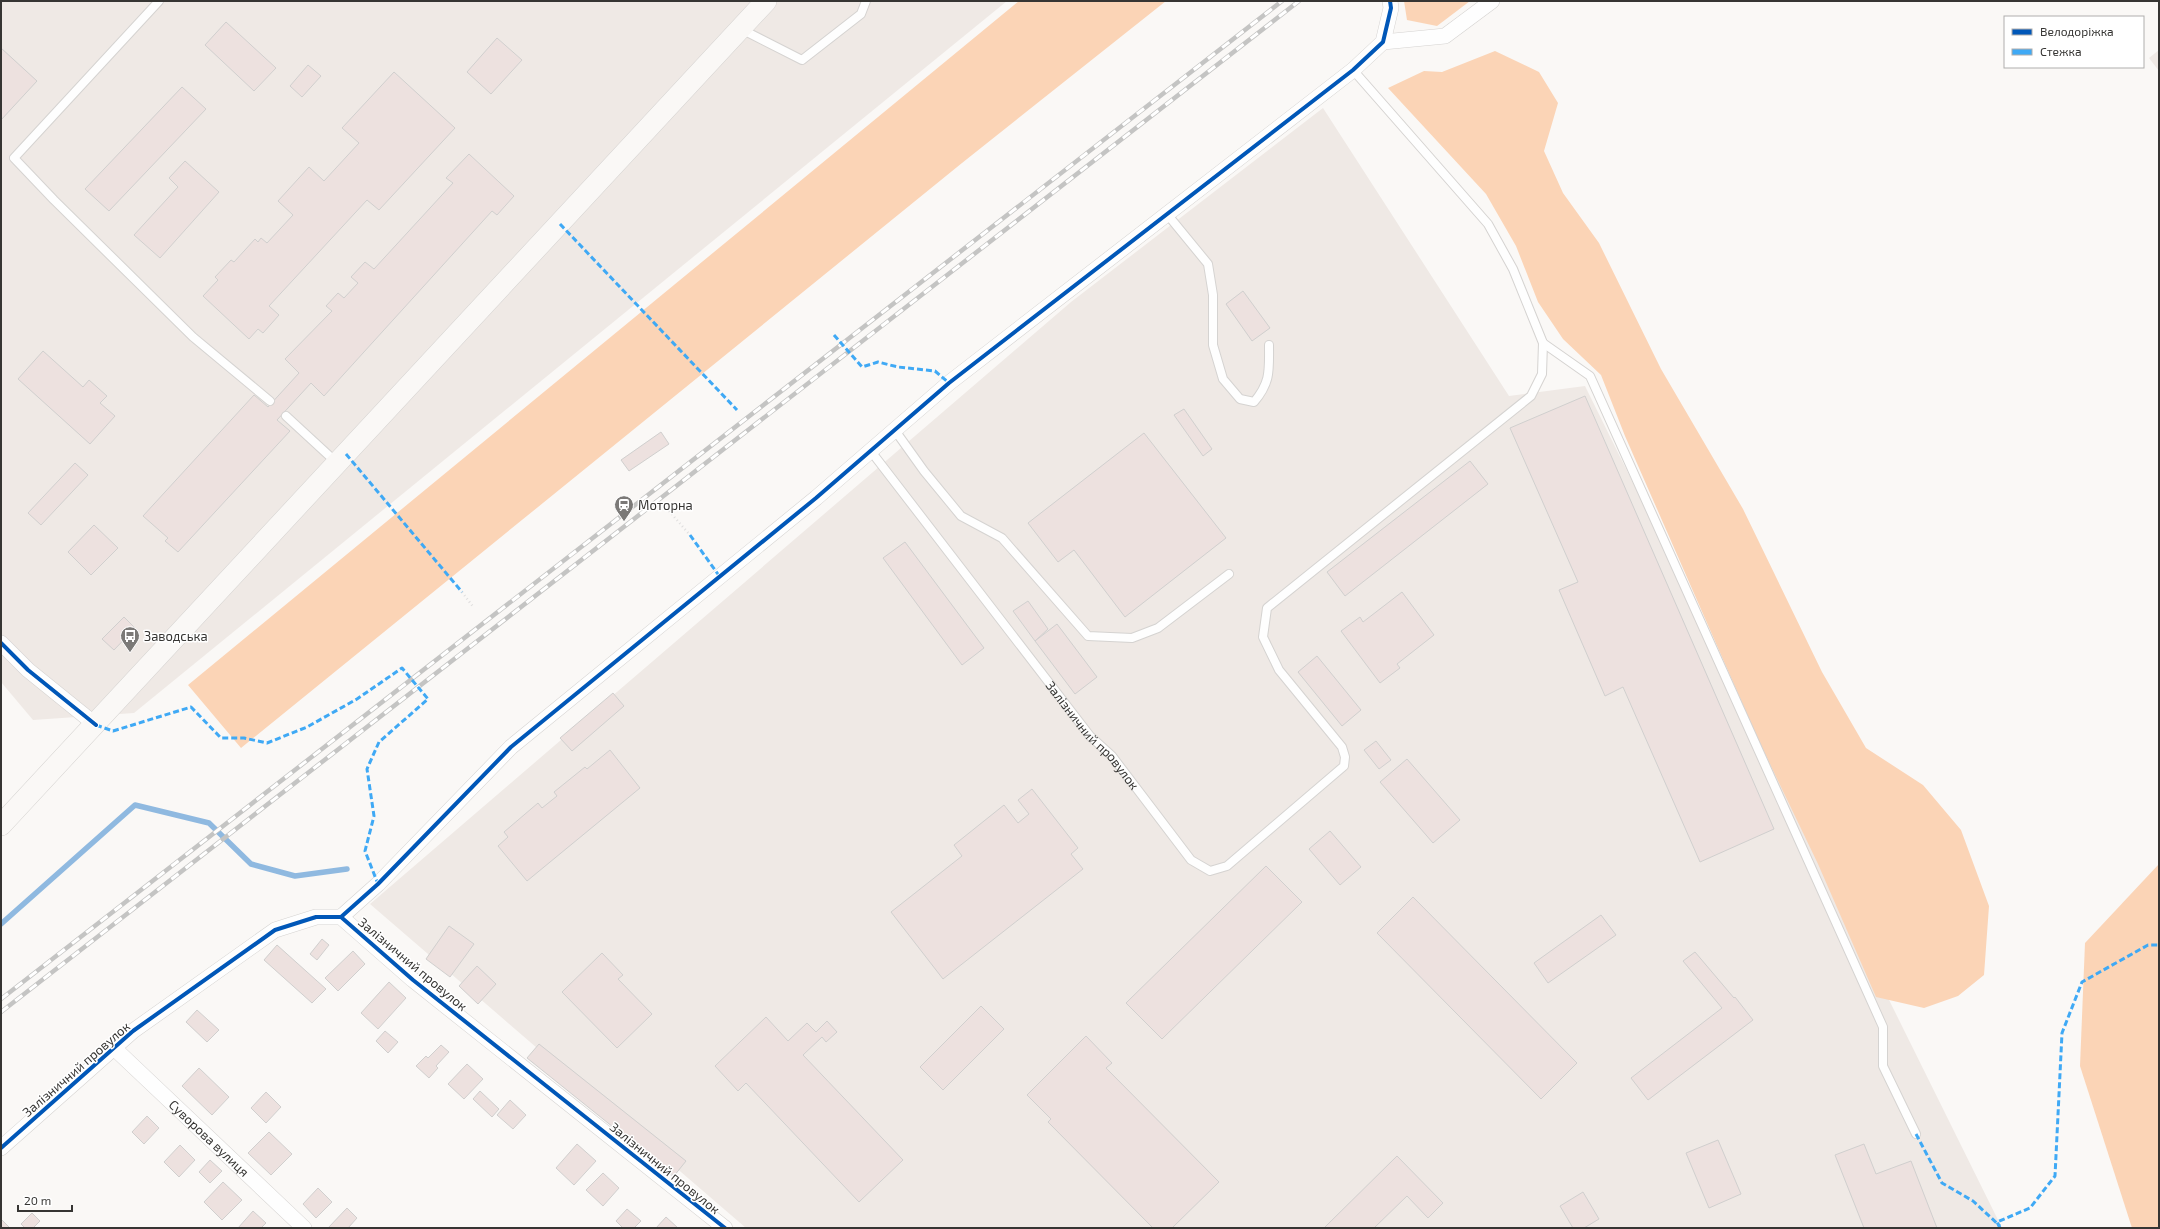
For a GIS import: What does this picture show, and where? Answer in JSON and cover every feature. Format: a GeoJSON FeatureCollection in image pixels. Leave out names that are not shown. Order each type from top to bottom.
{"type":"FeatureCollection","features":[{"type":"Feature","properties":{"kind":"main road"},"geometry":{"type":"LineString","coordinates":[[1,825],[96,725],[766,1]]}},
{"type":"Feature","properties":{"kind":"street"},"geometry":{"type":"LineString","coordinates":[[341,917],[378,884],[511,747],[816,498],[949,383],[1353,70],[1383,42],[1392,8],[1390,1]]}},
{"type":"Feature","properties":{"kind":"street"},"geometry":{"type":"LineString","coordinates":[[1383,42],[1445,36],[1492,1]]}},
{"type":"Feature","properties":{"kind":"street"},"geometry":{"type":"LineString","coordinates":[[1,643],[28,670],[96,725]]}},
{"type":"Feature","properties":{"kind":"street","name":"Залізничний провулок"},"geometry":{"type":"LineString","coordinates":[[1,1148],[133,1031],[275,930],[316,917],[341,917],[413,980],[725,1228]]}},
{"type":"Feature","properties":{"kind":"street","name":"Суворова вулиця"},"geometry":{"type":"LineString","coordinates":[[114,1048],[304,1228]]}},
{"type":"Feature","properties":{"kind":"lane"},"geometry":{"type":"LineString","coordinates":[[159,1],[14,158],[54,200],[193,338],[270,401]]}},
{"type":"Feature","properties":{"kind":"lane"},"geometry":{"type":"LineString","coordinates":[[741,29],[802,60],[862,14],[866,1]]}},
{"type":"Feature","properties":{"kind":"lane"},"geometry":{"type":"LineString","coordinates":[[1353,70],[1488,224],[1513,269],[1543,343],[1590,376],[1883,1027],[1884,1066],[1916,1134]]}},
{"type":"Feature","properties":{"kind":"lane"},"geometry":{"type":"LineString","coordinates":[[1167,214],[1208,264],[1213,295],[1213,345],[1223,379],[1240,399],[1254,402],[1265,389],[1269,368],[1269,345]]}},
{"type":"Feature","properties":{"kind":"lane","name":"Залізничний провулок"},"geometry":{"type":"LineString","coordinates":[[870,450],[1090,736],[1112,756],[1191,860],[1210,871],[1227,866],[1344,766],[1345,758],[1342,747],[1279,670],[1264,636],[1267,608],[1531,396],[1542,374],[1543,343]]}},
{"type":"Feature","properties":{"kind":"lane"},"geometry":{"type":"LineString","coordinates":[[286,416],[338,463]]}},
{"type":"Feature","properties":{"kind":"lane"},"geometry":{"type":"LineString","coordinates":[[894,429],[924,471],[960,516],[1002,538],[1088,636],[1132,638],[1158,628],[1229,574]]}},
{"type":"Feature","properties":{"kind":"path"},"geometry":{"type":"LineString","coordinates":[[669,510],[690,535]]}},
{"type":"Feature","properties":{"kind":"path"},"geometry":{"type":"LineString","coordinates":[[462,592],[474,608]]}},
{"type":"Feature","properties":{"kind":"shaded area"},"geometry":{"type":"Polygon","coordinates":[[[1,1],[1007,1],[134,713],[33,720],[1,682],[1,1]]]}},
{"type":"Feature","properties":{"kind":"shaded area"},"geometry":{"type":"Polygon","coordinates":[[[1019,1],[1166,1],[962,163],[241,748],[188,685],[1019,1]]]}},
{"type":"Feature","properties":{"kind":"shaded area"},"geometry":{"type":"Polygon","coordinates":[[[1404,1],[1470,1],[1437,26],[1407,20],[1404,1]]]}},
{"type":"Feature","properties":{"kind":"shaded area"},"geometry":{"type":"Polygon","coordinates":[[[2159,50],[2159,71],[2149,58],[2159,50]]]}},
{"type":"Feature","properties":{"kind":"shaded area"},"geometry":{"type":"Polygon","coordinates":[[[1495,51],[1539,72],[1558,103],[1544,151],[1563,193],[1599,243],[1661,369],[1743,509],[1822,672],[1866,748],[1923,785],[1961,830],[1989,906],[1984,975],[1958,996],[1924,1008],[1876,997],[1818,864],[1757,737],[1625,436],[1601,375],[1563,339],[1538,302],[1516,246],[1486,194],[1388,88],[1424,71],[1442,72],[1495,51]]]}},
{"type":"Feature","properties":{"kind":"shaded area"},"geometry":{"type":"Polygon","coordinates":[[[1323,108],[1509,396],[1585,386],[2002,1228],[746,1228],[370,904],[1071,302],[1323,108]]]}},
{"type":"Feature","properties":{"kind":"shaded area"},"geometry":{"type":"Polygon","coordinates":[[[2159,864],[2159,1228],[2132,1228],[2080,1066],[2085,943],[2159,864]]]}},
{"type":"Feature","properties":{"kind":"building"},"geometry":{"type":"Polygon","coordinates":[[[226,22],[276,68],[254,91],[205,45],[226,22]]]}},
{"type":"Feature","properties":{"kind":"building"},"geometry":{"type":"Polygon","coordinates":[[[497,38],[522,60],[491,94],[467,72],[497,38]]]}},
{"type":"Feature","properties":{"kind":"building"},"geometry":{"type":"Polygon","coordinates":[[[1,48],[37,81],[1,120],[1,48]]]}},
{"type":"Feature","properties":{"kind":"building"},"geometry":{"type":"Polygon","coordinates":[[[308,65],[321,76],[302,97],[290,86],[308,65]]]}},
{"type":"Feature","properties":{"kind":"building"},"geometry":{"type":"Polygon","coordinates":[[[394,72],[455,128],[379,210],[367,200],[269,306],[279,315],[263,333],[258,329],[249,339],[203,296],[218,280],[215,277],[231,260],[234,262],[255,239],[258,242],[261,238],[267,243],[293,215],[278,201],[309,167],[324,181],[359,143],[342,128],[394,72]]]}},
{"type":"Feature","properties":{"kind":"building"},"geometry":{"type":"Polygon","coordinates":[[[182,87],[206,109],[109,211],[85,189],[182,87]]]}},
{"type":"Feature","properties":{"kind":"building"},"geometry":{"type":"Polygon","coordinates":[[[469,154],[514,196],[497,215],[492,211],[324,396],[311,383],[277,420],[290,431],[178,552],[165,541],[168,538],[143,516],[254,395],[268,407],[299,373],[285,359],[332,311],[326,306],[338,293],[344,298],[358,283],[351,277],[365,262],[374,269],[453,183],[446,178],[469,154]]]}},
{"type":"Feature","properties":{"kind":"building"},"geometry":{"type":"Polygon","coordinates":[[[185,161],[219,192],[160,258],[134,235],[178,187],[169,178],[185,161]]]}},
{"type":"Feature","properties":{"kind":"building"},"geometry":{"type":"Polygon","coordinates":[[[1243,291],[1270,328],[1252,341],[1226,304],[1243,291]]]}},
{"type":"Feature","properties":{"kind":"building"},"geometry":{"type":"Polygon","coordinates":[[[43,351],[83,387],[89,380],[107,396],[100,403],[115,416],[90,444],[18,379],[43,351]]]}},
{"type":"Feature","properties":{"kind":"building"},"geometry":{"type":"Polygon","coordinates":[[[1585,396],[1774,829],[1700,862],[1623,687],[1605,696],[1559,590],[1578,582],[1510,428],[1585,396]]]}},
{"type":"Feature","properties":{"kind":"building"},"geometry":{"type":"Polygon","coordinates":[[[1184,409],[1212,449],[1203,456],[1174,415],[1184,409]]]}},
{"type":"Feature","properties":{"kind":"building"},"geometry":{"type":"Polygon","coordinates":[[[661,432],[669,444],[629,471],[621,460],[661,432]]]}},
{"type":"Feature","properties":{"kind":"building"},"geometry":{"type":"Polygon","coordinates":[[[1144,433],[1226,538],[1125,617],[1074,550],[1058,562],[1028,523],[1144,433]]]}},
{"type":"Feature","properties":{"kind":"building"},"geometry":{"type":"Polygon","coordinates":[[[1470,461],[1488,484],[1345,596],[1327,572],[1470,461]]]}},
{"type":"Feature","properties":{"kind":"building"},"geometry":{"type":"Polygon","coordinates":[[[75,463],[88,475],[41,525],[28,513],[75,463]]]}},
{"type":"Feature","properties":{"kind":"building"},"geometry":{"type":"Polygon","coordinates":[[[94,525],[118,548],[91,575],[68,552],[94,525]]]}},
{"type":"Feature","properties":{"kind":"building"},"geometry":{"type":"Polygon","coordinates":[[[905,542],[984,648],[962,665],[883,558],[905,542]]]}},
{"type":"Feature","properties":{"kind":"building"},"geometry":{"type":"Polygon","coordinates":[[[1402,592],[1434,635],[1397,664],[1400,668],[1380,683],[1341,631],[1360,617],[1363,622],[1402,592]]]}},
{"type":"Feature","properties":{"kind":"building"},"geometry":{"type":"Polygon","coordinates":[[[1028,601],[1048,629],[1035,641],[1013,611],[1028,601]]]}},
{"type":"Feature","properties":{"kind":"building"},"geometry":{"type":"Polygon","coordinates":[[[124,617],[135,628],[114,650],[102,639],[124,617]]]}},
{"type":"Feature","properties":{"kind":"building"},"geometry":{"type":"Polygon","coordinates":[[[1057,624],[1097,677],[1075,694],[1035,641],[1057,624]]]}},
{"type":"Feature","properties":{"kind":"building"},"geometry":{"type":"Polygon","coordinates":[[[1317,656],[1361,710],[1342,726],[1298,672],[1317,656]]]}},
{"type":"Feature","properties":{"kind":"building"},"geometry":{"type":"Polygon","coordinates":[[[613,693],[624,706],[572,751],[560,738],[613,693]]]}},
{"type":"Feature","properties":{"kind":"building"},"geometry":{"type":"Polygon","coordinates":[[[1376,741],[1391,760],[1379,769],[1364,750],[1376,741]]]}},
{"type":"Feature","properties":{"kind":"building"},"geometry":{"type":"Polygon","coordinates":[[[610,750],[640,788],[527,881],[498,846],[508,837],[504,832],[538,803],[542,808],[557,796],[554,792],[585,767],[587,769],[610,750]]]}},
{"type":"Feature","properties":{"kind":"building"},"geometry":{"type":"Polygon","coordinates":[[[1407,759],[1460,820],[1433,843],[1380,782],[1407,759]]]}},
{"type":"Feature","properties":{"kind":"building"},"geometry":{"type":"Polygon","coordinates":[[[1032,789],[1078,848],[1071,854],[1083,869],[943,979],[891,912],[962,856],[954,845],[1004,805],[1018,823],[1029,814],[1018,800],[1032,789]]]}},
{"type":"Feature","properties":{"kind":"building"},"geometry":{"type":"Polygon","coordinates":[[[1330,831],[1361,867],[1340,885],[1309,849],[1330,831]]]}},
{"type":"Feature","properties":{"kind":"building"},"geometry":{"type":"Polygon","coordinates":[[[1266,866],[1302,902],[1162,1039],[1126,1003],[1266,866]]]}},
{"type":"Feature","properties":{"kind":"building"},"geometry":{"type":"Polygon","coordinates":[[[1413,897],[1577,1063],[1541,1099],[1377,933],[1413,897]]]}},
{"type":"Feature","properties":{"kind":"building"},"geometry":{"type":"Polygon","coordinates":[[[1601,915],[1616,935],[1548,983],[1534,963],[1601,915]]]}},
{"type":"Feature","properties":{"kind":"building"},"geometry":{"type":"Polygon","coordinates":[[[449,926],[474,944],[450,977],[426,959],[449,926]]]}},
{"type":"Feature","properties":{"kind":"building"},"geometry":{"type":"Polygon","coordinates":[[[322,939],[329,945],[317,960],[310,954],[322,939]]]}},
{"type":"Feature","properties":{"kind":"building"},"geometry":{"type":"Polygon","coordinates":[[[277,945],[326,989],[312,1003],[264,960],[277,945]]]}},
{"type":"Feature","properties":{"kind":"building"},"geometry":{"type":"Polygon","coordinates":[[[353,951],[365,964],[338,991],[325,978],[353,951]]]}},
{"type":"Feature","properties":{"kind":"building"},"geometry":{"type":"Polygon","coordinates":[[[1695,952],[1734,998],[1735,997],[1753,1020],[1648,1100],[1631,1078],[1722,1008],[1683,961],[1695,952]]]}},
{"type":"Feature","properties":{"kind":"building"},"geometry":{"type":"Polygon","coordinates":[[[602,953],[623,975],[618,979],[652,1014],[617,1048],[562,992],[602,953]]]}},
{"type":"Feature","properties":{"kind":"building"},"geometry":{"type":"Polygon","coordinates":[[[477,966],[496,984],[478,1004],[459,986],[477,966]]]}},
{"type":"Feature","properties":{"kind":"building"},"geometry":{"type":"Polygon","coordinates":[[[389,982],[406,998],[378,1029],[361,1013],[389,982]]]}},
{"type":"Feature","properties":{"kind":"building"},"geometry":{"type":"Polygon","coordinates":[[[981,1006],[1004,1029],[943,1090],[920,1067],[981,1006]]]}},
{"type":"Feature","properties":{"kind":"building"},"geometry":{"type":"Polygon","coordinates":[[[197,1010],[219,1030],[207,1042],[186,1022],[197,1010]]]}},
{"type":"Feature","properties":{"kind":"building"},"geometry":{"type":"Polygon","coordinates":[[[766,1017],[788,1041],[807,1023],[816,1032],[827,1021],[837,1032],[826,1042],[822,1037],[803,1055],[903,1160],[859,1202],[746,1083],[738,1091],[715,1066],[766,1017]]]}},
{"type":"Feature","properties":{"kind":"building"},"geometry":{"type":"Polygon","coordinates":[[[385,1031],[398,1042],[388,1053],[376,1041],[385,1031]]]}},
{"type":"Feature","properties":{"kind":"building"},"geometry":{"type":"Polygon","coordinates":[[[1086,1036],[1112,1063],[1106,1068],[1219,1182],[1172,1228],[1153,1228],[1048,1122],[1051,1119],[1027,1095],[1086,1036]]]}},
{"type":"Feature","properties":{"kind":"building"},"geometry":{"type":"Polygon","coordinates":[[[539,1044],[686,1161],[674,1176],[527,1058],[539,1044]]]}},
{"type":"Feature","properties":{"kind":"building"},"geometry":{"type":"Polygon","coordinates":[[[441,1045],[449,1052],[436,1066],[438,1068],[429,1078],[416,1066],[426,1056],[428,1058],[441,1045]]]}},
{"type":"Feature","properties":{"kind":"building"},"geometry":{"type":"Polygon","coordinates":[[[467,1064],[483,1079],[464,1099],[448,1084],[467,1064]]]}},
{"type":"Feature","properties":{"kind":"building"},"geometry":{"type":"Polygon","coordinates":[[[199,1068],[229,1097],[212,1115],[182,1086],[199,1068]]]}},
{"type":"Feature","properties":{"kind":"building"},"geometry":{"type":"Polygon","coordinates":[[[480,1091],[499,1109],[492,1117],[473,1099],[480,1091]]]}},
{"type":"Feature","properties":{"kind":"building"},"geometry":{"type":"Polygon","coordinates":[[[266,1092],[281,1107],[266,1123],[251,1108],[266,1092]]]}},
{"type":"Feature","properties":{"kind":"building"},"geometry":{"type":"Polygon","coordinates":[[[510,1100],[526,1115],[513,1129],[497,1115],[510,1100]]]}},
{"type":"Feature","properties":{"kind":"building"},"geometry":{"type":"Polygon","coordinates":[[[147,1116],[159,1128],[144,1144],[132,1132],[147,1116]]]}},
{"type":"Feature","properties":{"kind":"building"},"geometry":{"type":"Polygon","coordinates":[[[269,1132],[292,1154],[271,1175],[248,1153],[269,1132]]]}},
{"type":"Feature","properties":{"kind":"building"},"geometry":{"type":"Polygon","coordinates":[[[1718,1140],[1741,1194],[1709,1208],[1686,1153],[1718,1140]]]}},
{"type":"Feature","properties":{"kind":"building"},"geometry":{"type":"Polygon","coordinates":[[[577,1144],[596,1161],[574,1185],[556,1168],[577,1144]]]}},
{"type":"Feature","properties":{"kind":"building"},"geometry":{"type":"Polygon","coordinates":[[[1864,1144],[1876,1174],[1911,1161],[1937,1228],[1864,1228],[1835,1155],[1864,1144]]]}},
{"type":"Feature","properties":{"kind":"building"},"geometry":{"type":"Polygon","coordinates":[[[180,1145],[195,1160],[179,1177],[164,1162],[180,1145]]]}},
{"type":"Feature","properties":{"kind":"building"},"geometry":{"type":"Polygon","coordinates":[[[1397,1156],[1443,1203],[1428,1218],[1407,1196],[1374,1228],[1324,1228],[1397,1156]]]}},
{"type":"Feature","properties":{"kind":"building"},"geometry":{"type":"Polygon","coordinates":[[[210,1160],[222,1171],[210,1183],[199,1172],[210,1160]]]}},
{"type":"Feature","properties":{"kind":"building"},"geometry":{"type":"Polygon","coordinates":[[[603,1173],[619,1188],[603,1206],[586,1190],[603,1173]]]}},
{"type":"Feature","properties":{"kind":"building"},"geometry":{"type":"Polygon","coordinates":[[[223,1182],[242,1200],[222,1220],[204,1202],[223,1182]]]}},
{"type":"Feature","properties":{"kind":"building"},"geometry":{"type":"Polygon","coordinates":[[[318,1188],[332,1202],[316,1218],[303,1204],[318,1188]]]}},
{"type":"Feature","properties":{"kind":"building"},"geometry":{"type":"Polygon","coordinates":[[[1583,1192],[1599,1219],[1584,1228],[1573,1228],[1560,1206],[1583,1192]]]}},
{"type":"Feature","properties":{"kind":"building"},"geometry":{"type":"Polygon","coordinates":[[[347,1208],[357,1218],[348,1228],[328,1228],[347,1208]]]}},
{"type":"Feature","properties":{"kind":"building"},"geometry":{"type":"Polygon","coordinates":[[[627,1209],[641,1221],[634,1228],[623,1228],[616,1221],[627,1209]]]}},
{"type":"Feature","properties":{"kind":"building"},"geometry":{"type":"Polygon","coordinates":[[[253,1211],[266,1223],[261,1228],[238,1228],[253,1211]]]}},
{"type":"Feature","properties":{"kind":"building"},"geometry":{"type":"Polygon","coordinates":[[[32,1213],[40,1221],[33,1228],[25,1228],[21,1224],[32,1213]]]}},
{"type":"Feature","properties":{"kind":"building"},"geometry":{"type":"Polygon","coordinates":[[[666,1217],[678,1228],[656,1228],[666,1217]]]}},
{"type":"Feature","properties":{"kind":"building"},"geometry":{"type":"Polygon","coordinates":[[[1,1219],[10,1228],[1,1228],[1,1219]]]}},
{"type":"Feature","properties":{"kind":"waterway"},"geometry":{"type":"LineString","coordinates":[[1,924],[135,805],[209,823],[251,864],[295,876],[347,869]]}},
{"type":"Feature","properties":{"kind":"railway"},"geometry":{"type":"LineString","coordinates":[[1,999],[1282,1]]}},
{"type":"Feature","properties":{"kind":"railway"},"geometry":{"type":"LineString","coordinates":[[1,1012],[1299,1]]}},
{"type":"Feature","properties":{"kind":"marked path"},"geometry":{"type":"LineString","coordinates":[[560,224],[737,410]]}},
{"type":"Feature","properties":{"kind":"marked path"},"geometry":{"type":"LineString","coordinates":[[834,335],[862,367],[878,362],[898,367],[935,371],[949,383]]}},
{"type":"Feature","properties":{"kind":"marked path"},"geometry":{"type":"LineString","coordinates":[[346,454],[462,592]]}},
{"type":"Feature","properties":{"kind":"marked path"},"geometry":{"type":"LineString","coordinates":[[690,535],[720,577]]}},
{"type":"Feature","properties":{"kind":"marked path"},"geometry":{"type":"LineString","coordinates":[[96,725],[113,731],[191,707],[221,738],[244,738],[267,743],[307,727],[357,699],[402,668],[428,699],[379,742],[367,769],[374,816],[365,851],[378,884]]}},
{"type":"Feature","properties":{"kind":"marked path"},"geometry":{"type":"LineString","coordinates":[[2000,1228],[1997,1222],[2030,1208],[2055,1176],[2062,1033],[2082,982],[2148,945],[2159,945]]}},
{"type":"Feature","properties":{"kind":"marked path"},"geometry":{"type":"LineString","coordinates":[[1916,1134],[1942,1183],[1973,1201],[2000,1226]]}},
{"type":"Feature","properties":{"kind":"cycle path"},"geometry":{"type":"LineString","coordinates":[[341,917],[378,884],[511,747],[816,498],[949,383],[1353,70],[1383,42],[1391,8],[1390,1]]}},
{"type":"Feature","properties":{"kind":"cycle path"},"geometry":{"type":"LineString","coordinates":[[1,643],[28,670],[96,725]]}},
{"type":"Feature","properties":{"kind":"cycle path"},"geometry":{"type":"LineString","coordinates":[[1,1148],[133,1031],[275,930],[316,917],[341,917],[413,980],[725,1228]]}},
{"type":"Feature","properties":{"kind":"place","name":"Моторна"},"geometry":{"type":"Point","coordinates":[624,522]}},
{"type":"Feature","properties":{"kind":"place","name":"Заводська"},"geometry":{"type":"Point","coordinates":[130,653]}}]}
